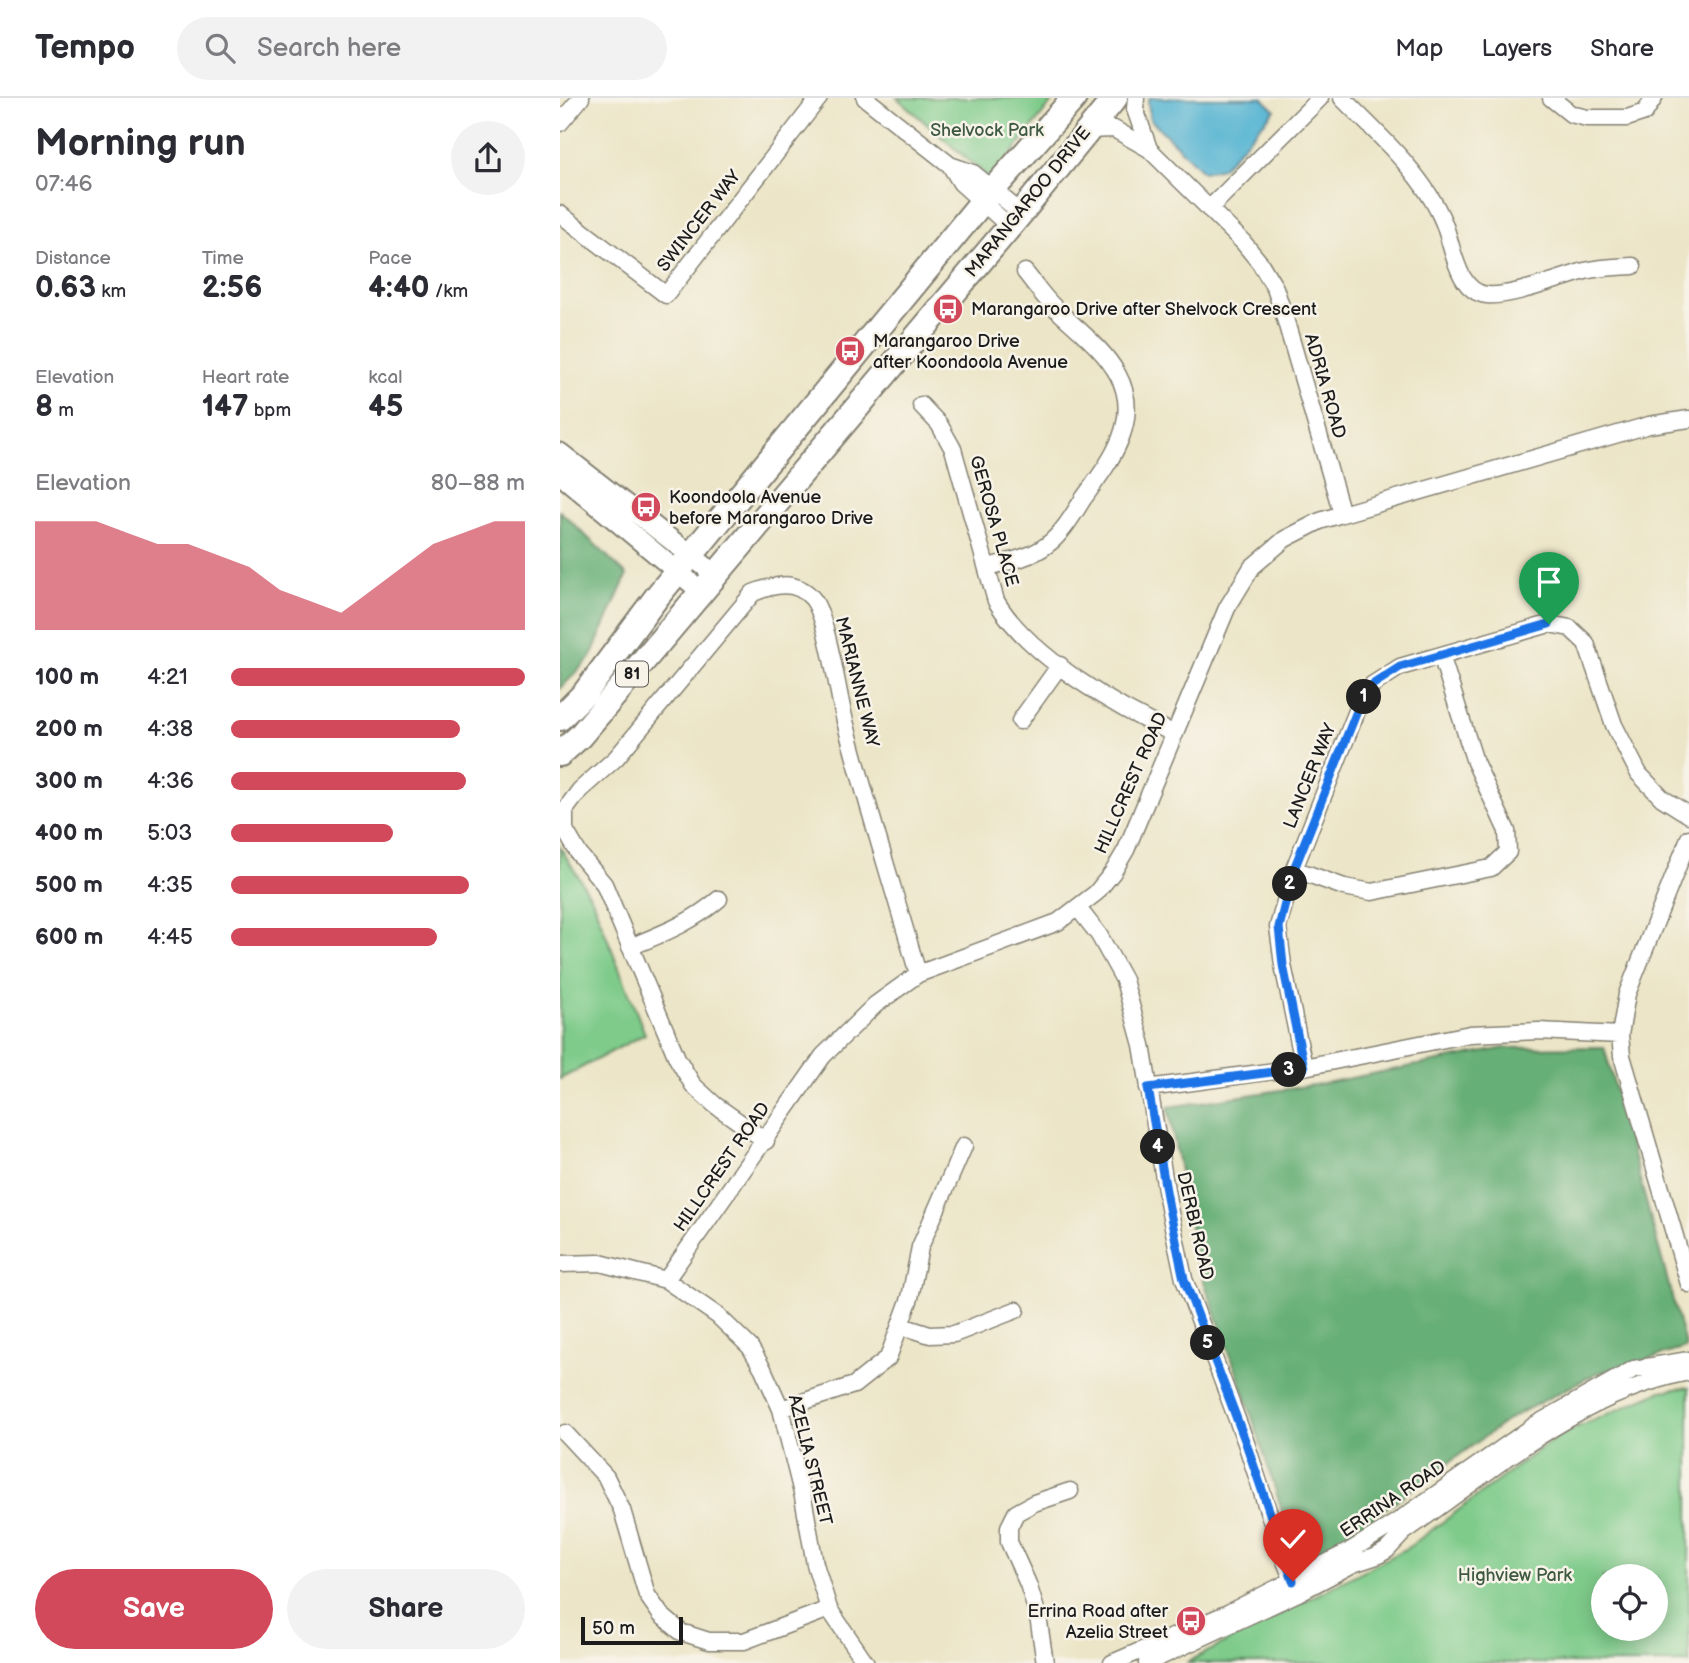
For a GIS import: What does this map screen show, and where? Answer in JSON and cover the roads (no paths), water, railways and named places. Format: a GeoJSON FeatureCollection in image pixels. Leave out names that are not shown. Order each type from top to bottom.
{"type":"FeatureCollection","features":[{"type":"Feature","properties":{"kind":"main road","name":"MARANGAROO DRIVE"},"geometry":{"type":"LineString","coordinates":[[560,718],[585,693],[685,563],[988,196],[1074,98]]}},
{"type":"Feature","properties":{"kind":"main road","name":"MARANGAROO DRIVE"},"geometry":{"type":"LineString","coordinates":[[560,754],[580,736],[709,584],[1115,98]]}},
{"type":"Feature","properties":{"kind":"street"},"geometry":{"type":"LineString","coordinates":[[560,123],[581,98]]}},
{"type":"Feature","properties":{"kind":"street","name":"SWINCER WAY"},"geometry":{"type":"LineString","coordinates":[[560,214],[666,295],[820,98]]}},
{"type":"Feature","properties":{"kind":"street"},"geometry":{"type":"LineString","coordinates":[[865,98],[950,165],[961,183],[988,196],[1015,220]]}},
{"type":"Feature","properties":{"kind":"street","name":"ADRIA ROAD"},"geometry":{"type":"LineString","coordinates":[[1136,98],[1135,108],[1149,149]]}},
{"type":"Feature","properties":{"kind":"street"},"geometry":{"type":"LineString","coordinates":[[1209,209],[1320,98]]}},
{"type":"Feature","properties":{"kind":"street"},"geometry":{"type":"LineString","coordinates":[[1342,98],[1392,149],[1432,198],[1460,271],[1469,287],[1485,295],[1503,294],[1590,270],[1633,266]]}},
{"type":"Feature","properties":{"kind":"street"},"geometry":{"type":"LineString","coordinates":[[1551,98],[1571,114],[1587,118],[1627,118],[1645,112],[1654,98]]}},
{"type":"Feature","properties":{"kind":"street","name":"ADRIA ROAD"},"geometry":{"type":"LineString","coordinates":[[1087,130],[1114,130],[1149,149],[1243,242],[1275,288],[1342,514]]}},
{"type":"Feature","properties":{"kind":"street"},"geometry":{"type":"LineString","coordinates":[[987,567],[1026,556],[1047,545],[1063,529],[1113,457],[1124,433],[1127,402],[1118,375],[1103,354],[1050,303],[1025,272]]}},
{"type":"Feature","properties":{"kind":"street","name":"GEROSA PLACE"},"geometry":{"type":"LineString","coordinates":[[921,405],[939,424],[953,449],[996,601],[1008,620],[1024,638],[1097,693],[1175,734]]}},
{"type":"Feature","properties":{"kind":"street","name":"HILLCREST ROAD"},"geometry":{"type":"LineString","coordinates":[[666,1280],[823,1056],[875,1005],[918,974],[1058,922],[1096,893],[1126,850],[1227,608],[1252,567],[1285,539],[1320,521],[1342,514],[1649,425],[1689,419]]}},
{"type":"Feature","properties":{"kind":"street"},"geometry":{"type":"LineString","coordinates":[[560,453],[709,584]]}},
{"type":"Feature","properties":{"kind":"street"},"geometry":{"type":"LineString","coordinates":[[560,474],[685,563]]}},
{"type":"Feature","properties":{"kind":"street","name":"MARIANNE WAY"},"geometry":{"type":"LineString","coordinates":[[766,1140],[715,1105],[693,1085],[677,1058],[604,884],[579,854],[565,830],[565,810],[580,790],[616,758],[753,593],[775,584],[793,585],[811,597],[821,614],[845,720],[918,974]]}},
{"type":"Feature","properties":{"kind":"street","name":"LANCER WAY"},"geometry":{"type":"LineString","coordinates":[[1304,1068],[1283,965],[1279,927],[1294,869],[1361,701],[1372,685],[1400,667],[1441,655],[1549,624],[1570,628],[1586,643],[1614,725],[1639,774],[1662,798],[1689,815]]}},
{"type":"Feature","properties":{"kind":"street"},"geometry":{"type":"LineString","coordinates":[[1294,869],[1344,887],[1373,892],[1491,868],[1508,852],[1507,831],[1475,762],[1441,655]]}},
{"type":"Feature","properties":{"kind":"street"},"geometry":{"type":"LineString","coordinates":[[1020,721],[1060,665]]}},
{"type":"Feature","properties":{"kind":"street"},"geometry":{"type":"LineString","coordinates":[[1689,838],[1626,994],[1620,1035],[1622,1056],[1689,1284]]}},
{"type":"Feature","properties":{"kind":"street"},"geometry":{"type":"LineString","coordinates":[[630,947],[683,925],[719,899]]}},
{"type":"Feature","properties":{"kind":"street","name":"DERBI ROAD"},"geometry":{"type":"LineString","coordinates":[[1079,908],[1099,935],[1124,981],[1142,1045],[1169,1208],[1184,1279],[1246,1443],[1295,1587]]}},
{"type":"Feature","properties":{"kind":"street"},"geometry":{"type":"LineString","coordinates":[[1148,1088],[1304,1068],[1470,1034],[1539,1031],[1620,1035]]}},
{"type":"Feature","properties":{"kind":"street"},"geometry":{"type":"LineString","coordinates":[[780,1409],[854,1385],[887,1358],[902,1326],[920,1247],[964,1146]]}},
{"type":"Feature","properties":{"kind":"street","name":"AZELIA STREET"},"geometry":{"type":"LineString","coordinates":[[560,1264],[600,1263],[666,1280],[718,1317],[750,1347],[763,1369],[780,1409],[803,1497],[815,1564],[828,1609],[866,1663]]}},
{"type":"Feature","properties":{"kind":"street"},"geometry":{"type":"LineString","coordinates":[[902,1326],[930,1335],[954,1334],[1016,1310]]}},
{"type":"Feature","properties":{"kind":"street","name":"ERRINA ROAD"},"geometry":{"type":"LineString","coordinates":[[1147,1663],[1295,1587],[1395,1523],[1560,1409],[1633,1370],[1689,1360]]}},
{"type":"Feature","properties":{"kind":"street","name":"ERRINA ROAD"},"geometry":{"type":"LineString","coordinates":[[1112,1663],[1228,1613],[1377,1556],[1387,1550],[1404,1532],[1540,1436],[1578,1413],[1640,1385],[1689,1372]]}},
{"type":"Feature","properties":{"kind":"street"},"geometry":{"type":"LineString","coordinates":[[565,1433],[606,1477],[622,1510],[648,1595],[661,1615],[681,1632],[709,1641],[744,1641],[828,1609]]}},
{"type":"Feature","properties":{"kind":"street"},"geometry":{"type":"LineString","coordinates":[[1045,1663],[1038,1616],[1028,1584],[1009,1542],[1009,1527],[1016,1513],[1034,1503],[1070,1492]]}},
{"type":"Feature","properties":{"kind":"water"},"geometry":{"type":"Polygon","coordinates":[[[1150,98],[1262,98],[1275,110],[1222,168],[1203,172],[1150,119],[1150,98]]]}},
{"type":"Feature","properties":{"kind":"place","name":"Marangaroo Drive after Shelvock Crescent"},"geometry":{"type":"Point","coordinates":[948,309]}},
{"type":"Feature","properties":{"kind":"place","name":"Marangaroo Drive after Koondoola Avenue"},"geometry":{"type":"Point","coordinates":[850,351]}},
{"type":"Feature","properties":{"kind":"place","name":"Koondoola Avenue before Marangaroo Drive"},"geometry":{"type":"Point","coordinates":[646,507]}},
{"type":"Feature","properties":{"kind":"place","name":"Errina Road after Azelia Street"},"geometry":{"type":"Point","coordinates":[1191,1621]}},
{"type":"Feature","properties":{"kind":"park label","name":"Shelvock Park"},"geometry":{"type":"Point","coordinates":[987,130]}},
{"type":"Feature","properties":{"kind":"park label","name":"Highview Park"},"geometry":{"type":"Point","coordinates":[1515,1575]}}]}
